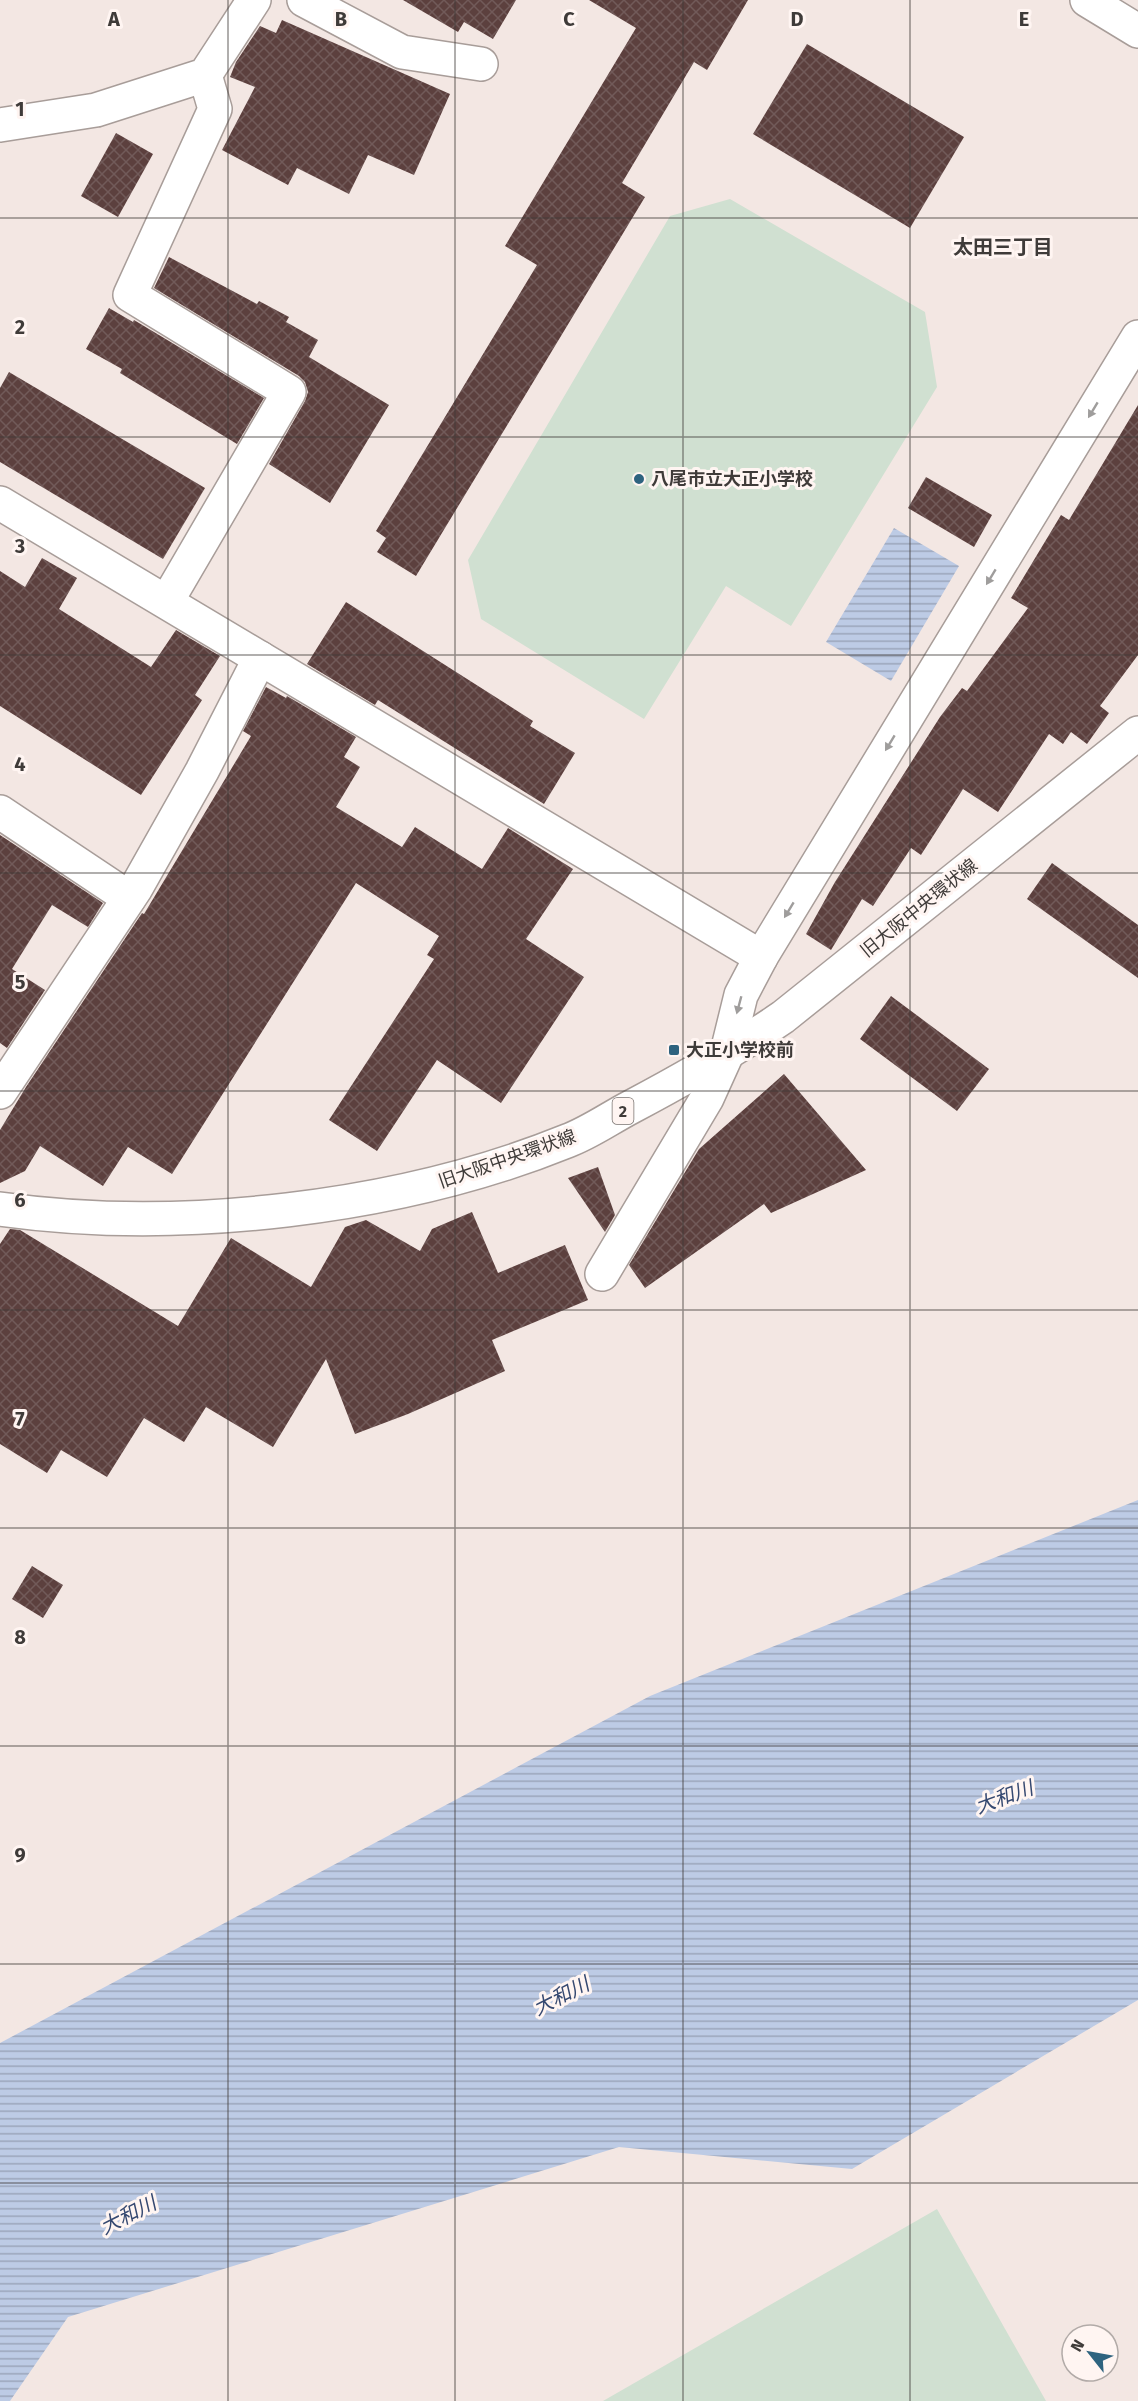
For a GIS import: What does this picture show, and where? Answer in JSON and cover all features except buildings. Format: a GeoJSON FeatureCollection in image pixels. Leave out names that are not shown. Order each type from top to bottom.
{"type":"FeatureCollection","features":[{"type":"Feature","properties":{"kind":"street"},"geometry":{"type":"LineString","coordinates":[[0,125],[96,110],[205,75],[254,0]]}},
{"type":"Feature","properties":{"kind":"street"},"geometry":{"type":"LineString","coordinates":[[304,0],[402,52],[482,64]]}},
{"type":"Feature","properties":{"kind":"street"},"geometry":{"type":"LineString","coordinates":[[1087,0],[1138,31]]}},
{"type":"Feature","properties":{"kind":"street"},"geometry":{"type":"LineString","coordinates":[[167,601],[289,392],[130,295],[215,109],[205,75]]}},
{"type":"Feature","properties":{"kind":"street"},"geometry":{"type":"LineString","coordinates":[[602,1274],[707,1098],[726,1056],[741,995],[761,957],[1133,355]]}},
{"type":"Feature","properties":{"kind":"street"},"geometry":{"type":"LineString","coordinates":[[0,503],[761,957]]}},
{"type":"Feature","properties":{"kind":"street"},"geometry":{"type":"LineString","coordinates":[[0,1092],[129,898],[202,771],[260,658]]}},
{"type":"Feature","properties":{"kind":"street","name":"旧大阪中央環状線"},"geometry":{"type":"LineString","coordinates":[[0,1209],[138,1219],[275,1212],[434,1185],[568,1141],[726,1056],[783,1017],[1138,733]]}},
{"type":"Feature","properties":{"kind":"street"},"geometry":{"type":"LineString","coordinates":[[0,812],[129,898]]}},
{"type":"Feature","properties":{"kind":"green space"},"geometry":{"type":"Polygon","coordinates":[[[730,199],[925,312],[937,387],[791,626],[726,586],[644,719],[481,619],[468,560],[670,216],[730,199]]]}},
{"type":"Feature","properties":{"kind":"green space"},"geometry":{"type":"Polygon","coordinates":[[[937,2209],[1046,2401],[603,2401],[937,2209]]]}},
{"type":"Feature","properties":{"kind":"water"},"geometry":{"type":"Polygon","coordinates":[[[894,528],[959,566],[891,681],[826,642],[894,528]]]}},
{"type":"Feature","properties":{"kind":"water","name":"大和川"},"geometry":{"type":"Polygon","coordinates":[[[1138,1500],[1138,2000],[852,2169],[619,2147],[68,2317],[10,2401],[0,2401],[0,2043],[650,1696],[1138,1500]]]}},
{"type":"Feature","properties":{"kind":"place","name":"八尾市立大正小学校"},"geometry":{"type":"Point","coordinates":[639,479]}},
{"type":"Feature","properties":{"kind":"place","name":"大正小学校前"},"geometry":{"type":"Point","coordinates":[674,1050]}},
{"type":"Feature","properties":{"kind":"district","name":"太田三丁目"},"geometry":{"type":"Point","coordinates":[1003,247]}}]}
